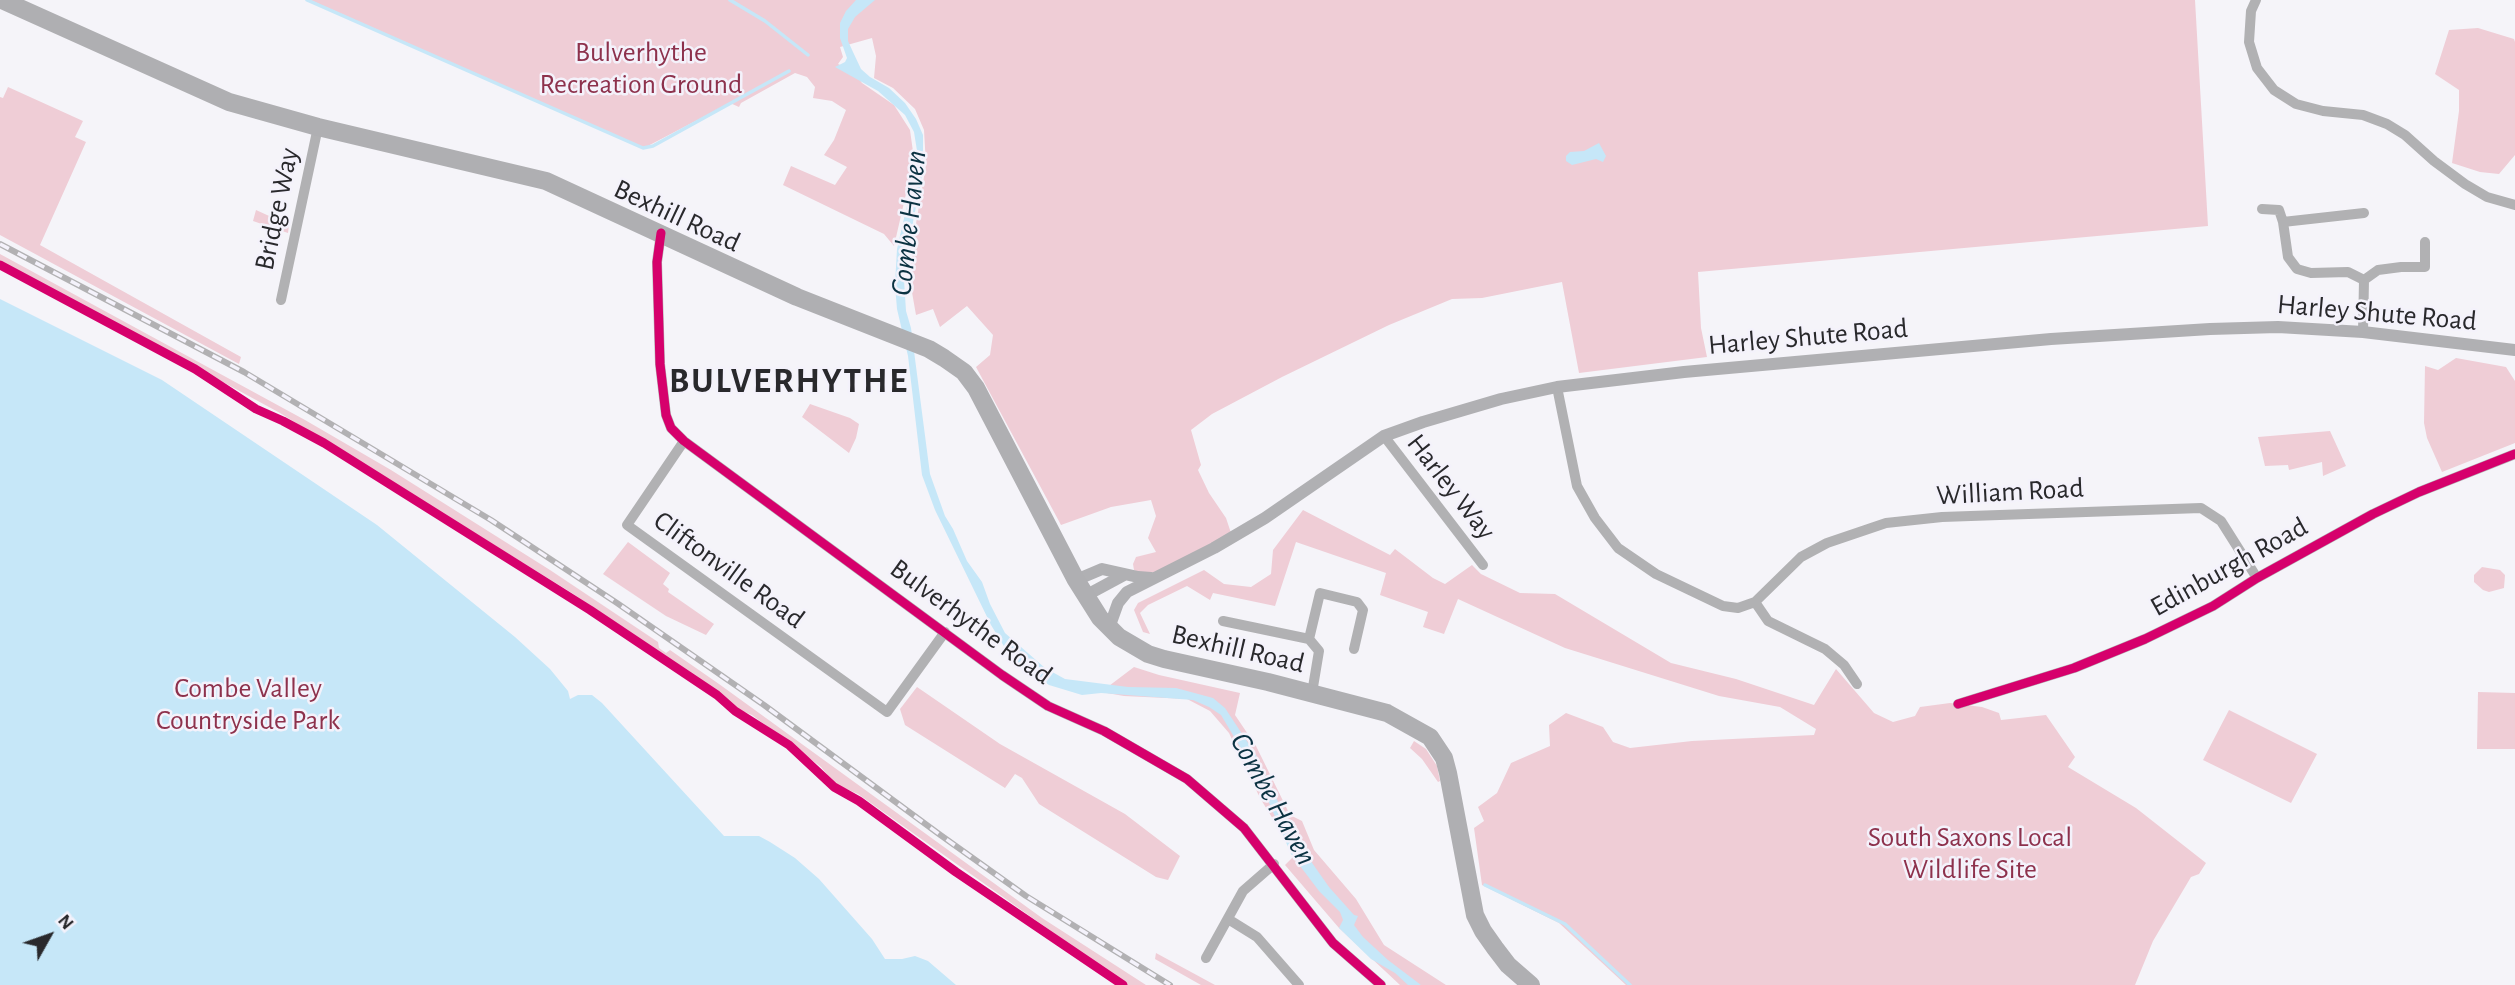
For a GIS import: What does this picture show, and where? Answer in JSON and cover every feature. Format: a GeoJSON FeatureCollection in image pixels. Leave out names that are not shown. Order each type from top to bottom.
{"type":"FeatureCollection","features":[{"type":"Feature","properties":{"kind":"highway","name":"Bexhill Road"},"geometry":{"type":"LineString","coordinates":[[2,0],[229,102],[318,127],[518,172],[546,181],[784,291],[916,344],[958,367],[976,388],[1080,588],[1109,628],[1126,642],[1148,654],[1387,713],[1422,732],[1438,747],[1444,758],[1450,782],[1475,915],[1483,931],[1508,965],[1531,985]]}},
{"type":"Feature","properties":{"kind":"main road","name":"Harley Shute Road"},"geometry":{"type":"LineString","coordinates":[[1109,628],[1121,597],[1265,518],[1384,436],[1501,399],[1557,387],[1684,372],[2051,339],[2278,327],[2363,332],[2515,350]]}},
{"type":"Feature","properties":{"kind":"main road"},"geometry":{"type":"LineString","coordinates":[[1080,588],[1102,569],[1152,578]]}},
{"type":"Feature","properties":{"kind":"street"},"geometry":{"type":"LineString","coordinates":[[2256,0],[2251,11],[2249,42],[2257,68],[2274,90],[2296,104],[2323,111],[2363,115],[2387,124],[2405,135],[2465,184],[2487,197],[2515,205]]}},
{"type":"Feature","properties":{"kind":"street","name":"Bridge Way"},"geometry":{"type":"LineString","coordinates":[[281,300],[318,127]]}},
{"type":"Feature","properties":{"kind":"street"},"geometry":{"type":"LineString","coordinates":[[2262,209],[2279,210],[2288,257],[2297,269],[2311,273],[2348,272],[2364,280]]}},
{"type":"Feature","properties":{"kind":"street"},"geometry":{"type":"LineString","coordinates":[[2283,222],[2364,213]]}},
{"type":"Feature","properties":{"kind":"street","name":"Bulverhythe Road"},"geometry":{"type":"LineString","coordinates":[[662,233],[657,262],[660,364],[665,408],[671,428],[684,441],[1002,675],[1048,706],[1104,731],[1186,779],[1244,828],[1333,943],[1381,985]]}},
{"type":"Feature","properties":{"kind":"street"},"geometry":{"type":"LineString","coordinates":[[2364,280],[2378,270],[2425,267],[2425,242]]}},
{"type":"Feature","properties":{"kind":"street"},"geometry":{"type":"LineString","coordinates":[[2363,332],[2364,280]]}},
{"type":"Feature","properties":{"kind":"street"},"geometry":{"type":"LineString","coordinates":[[1557,387],[1577,486],[1595,518],[1618,548],[1656,574],[1723,606],[1738,608],[1755,602],[1768,621],[1825,649],[1844,665],[1857,684]]}},
{"type":"Feature","properties":{"kind":"street","name":"Harley Way"},"geometry":{"type":"LineString","coordinates":[[1384,436],[1483,565]]}},
{"type":"Feature","properties":{"kind":"street","name":"Cliftonville Road"},"geometry":{"type":"LineString","coordinates":[[684,441],[627,525],[887,712],[945,632]]}},
{"type":"Feature","properties":{"kind":"street","name":"Edinburgh Road"},"geometry":{"type":"LineString","coordinates":[[1958,704],[2074,668],[2145,639],[2213,606],[2257,578],[2373,514],[2419,492],[2515,454]]}},
{"type":"Feature","properties":{"kind":"street","name":"William Road"},"geometry":{"type":"LineString","coordinates":[[1755,602],[1801,557],[1827,543],[1886,523],[1942,517],[2201,508],[2221,521],[2257,578]]}},
{"type":"Feature","properties":{"kind":"street"},"geometry":{"type":"LineString","coordinates":[[1309,639],[1320,593],[1356,602],[1363,610],[1354,649]]}},
{"type":"Feature","properties":{"kind":"street"},"geometry":{"type":"LineString","coordinates":[[1223,621],[1309,639],[1319,651],[1312,693]]}},
{"type":"Feature","properties":{"kind":"street"},"geometry":{"type":"LineString","coordinates":[[1206,958],[1242,891],[1274,864]]}},
{"type":"Feature","properties":{"kind":"street"},"geometry":{"type":"LineString","coordinates":[[1228,919],[1257,937],[1299,985]]}},
{"type":"Feature","properties":{"kind":"green space","name":"Bulverhythe Recreation Ground"},"geometry":{"type":"Polygon","coordinates":[[[310,0],[2195,0],[2208,226],[1698,272],[1701,328],[1707,357],[1579,373],[1562,282],[1482,298],[1452,299],[1389,325],[1282,377],[1212,414],[1191,430],[1201,465],[1198,470],[1226,518],[1231,533],[1165,572],[1139,573],[1134,570],[1136,557],[1156,552],[1148,538],[1156,516],[1151,500],[1111,507],[1061,525],[976,367],[990,355],[993,335],[967,306],[940,327],[933,309],[916,315],[910,281],[912,247],[926,165],[924,130],[915,109],[893,88],[874,78],[876,56],[872,38],[840,47],[843,57],[838,64],[853,71],[862,83],[894,105],[910,130],[914,159],[894,246],[884,234],[783,185],[791,166],[835,185],[847,167],[824,155],[834,140],[846,110],[832,101],[813,98],[815,87],[807,77],[795,73],[741,103],[739,107],[730,103],[644,148],[310,0]]]}},
{"type":"Feature","properties":{"kind":"green space"},"geometry":{"type":"Polygon","coordinates":[[[2478,28],[2514,39],[2515,42],[2515,155],[2499,174],[2480,172],[2452,163],[2459,90],[2435,74],[2449,30],[2478,28]]]}},
{"type":"Feature","properties":{"kind":"green space"},"geometry":{"type":"Polygon","coordinates":[[[8,87],[83,121],[75,137],[86,142],[40,245],[241,357],[239,364],[0,235],[0,97],[3,98],[8,87]]]}},
{"type":"Feature","properties":{"kind":"green space"},"geometry":{"type":"Polygon","coordinates":[[[256,210],[289,225],[288,233],[253,221],[256,210]]]}},
{"type":"Feature","properties":{"kind":"green space"},"geometry":{"type":"Polygon","coordinates":[[[0,254],[305,420],[391,470],[550,570],[658,642],[659,648],[666,653],[670,650],[719,684],[1042,918],[1146,985],[1127,985],[858,794],[835,784],[821,767],[752,715],[737,709],[718,691],[572,593],[280,413],[0,261],[0,254]]]}},
{"type":"Feature","properties":{"kind":"green space"},"geometry":{"type":"Polygon","coordinates":[[[2456,358],[2506,367],[2515,381],[2515,443],[2442,472],[2427,438],[2424,423],[2425,366],[2438,370],[2456,358]]]}},
{"type":"Feature","properties":{"kind":"green space"},"geometry":{"type":"Polygon","coordinates":[[[810,404],[850,418],[859,424],[849,453],[802,417],[810,404]]]}},
{"type":"Feature","properties":{"kind":"green space"},"geometry":{"type":"Polygon","coordinates":[[[2330,431],[2346,466],[2323,476],[2322,462],[2289,470],[2288,465],[2265,466],[2258,437],[2330,431]]]}},
{"type":"Feature","properties":{"kind":"green space","name":"South Saxons Local Wildlife Site"},"geometry":{"type":"Polygon","coordinates":[[[1303,510],[1390,555],[1395,549],[1445,584],[1472,565],[1481,574],[1520,593],[1555,594],[1671,663],[1736,679],[1814,705],[1836,669],[1874,713],[1893,722],[1915,716],[1920,707],[1950,703],[1982,707],[1999,713],[2001,720],[2046,715],[2075,757],[2068,767],[2136,808],[2206,863],[2199,874],[2191,877],[2153,941],[2135,985],[1626,985],[1559,923],[1482,885],[1474,828],[1484,821],[1478,807],[1497,793],[1511,763],[1550,746],[1549,725],[1566,713],[1603,727],[1613,742],[1630,748],[1692,741],[1814,735],[1816,729],[1780,707],[1719,696],[1565,648],[1458,599],[1444,634],[1423,627],[1428,612],[1380,595],[1386,573],[1296,542],[1275,606],[1213,593],[1210,600],[1187,586],[1148,605],[1140,613],[1150,634],[1143,632],[1134,610],[1138,603],[1204,570],[1224,584],[1251,587],[1271,574],[1273,550],[1303,510]]]}},
{"type":"Feature","properties":{"kind":"green space"},"geometry":{"type":"Polygon","coordinates":[[[628,542],[670,573],[663,584],[669,589],[668,592],[714,624],[706,635],[666,616],[603,574],[628,542]]]}},
{"type":"Feature","properties":{"kind":"green space"},"geometry":{"type":"Polygon","coordinates":[[[2482,567],[2500,570],[2505,575],[2504,588],[2489,592],[2474,582],[2474,575],[2482,567]]]}},
{"type":"Feature","properties":{"kind":"green space"},"geometry":{"type":"Polygon","coordinates":[[[1134,667],[1240,693],[1235,715],[1256,746],[1290,815],[1302,821],[1314,850],[1356,899],[1384,945],[1446,985],[1400,985],[1339,928],[1285,865],[1295,855],[1260,798],[1229,733],[1210,711],[1187,699],[1124,696],[1101,692],[1134,667]]]}},
{"type":"Feature","properties":{"kind":"green space"},"geometry":{"type":"Polygon","coordinates":[[[917,687],[1000,744],[1125,814],[1180,856],[1168,880],[1156,877],[1039,804],[1022,778],[1015,774],[1005,788],[905,725],[900,709],[917,687]]]}},
{"type":"Feature","properties":{"kind":"green space"},"geometry":{"type":"Polygon","coordinates":[[[2478,692],[2515,693],[2515,749],[2477,749],[2478,692]]]}},
{"type":"Feature","properties":{"kind":"green space"},"geometry":{"type":"Polygon","coordinates":[[[2229,710],[2317,754],[2291,803],[2203,760],[2229,710]]]}},
{"type":"Feature","properties":{"kind":"green space"},"geometry":{"type":"Polygon","coordinates":[[[1414,741],[1426,749],[1437,766],[1440,781],[1438,782],[1422,759],[1410,748],[1414,741]]]}},
{"type":"Feature","properties":{"kind":"green space"},"geometry":{"type":"Polygon","coordinates":[[[1156,953],[1215,985],[1201,985],[1155,959],[1156,953]]]}},
{"type":"Feature","properties":{"kind":"water","name":"Combe Haven"},"geometry":{"type":"Polygon","coordinates":[[[856,0],[875,0],[855,17],[848,29],[848,41],[861,69],[905,103],[923,135],[923,171],[913,222],[915,235],[908,245],[903,264],[906,311],[911,328],[930,474],[945,516],[967,561],[982,582],[1005,633],[1045,668],[1065,679],[1128,687],[1176,688],[1213,698],[1225,708],[1256,755],[1296,840],[1329,887],[1354,915],[1358,916],[1354,925],[1388,960],[1421,985],[1408,985],[1395,973],[1371,959],[1339,928],[1343,920],[1340,912],[1319,891],[1291,854],[1258,777],[1221,715],[1193,700],[1101,693],[1082,695],[1049,685],[1016,662],[991,625],[935,510],[922,475],[908,356],[897,309],[895,285],[897,249],[918,157],[914,132],[905,115],[878,91],[835,67],[847,58],[840,38],[840,23],[856,0]]]}},
{"type":"Feature","properties":{"kind":"water"},"geometry":{"type":"Polygon","coordinates":[[[1599,143],[1606,156],[1603,162],[1596,159],[1572,165],[1566,161],[1570,152],[1584,151],[1599,143]]]}},
{"type":"Feature","properties":{"kind":"water","name":"Combe Valley Countryside Park"},"geometry":{"type":"Polygon","coordinates":[[[0,299],[162,380],[377,525],[515,637],[550,669],[568,691],[570,699],[578,695],[592,695],[602,703],[724,836],[759,836],[795,858],[819,879],[872,939],[885,959],[915,956],[928,961],[956,985],[0,985],[0,299]]]}},
{"type":"Feature","properties":{"kind":"waterway"},"geometry":{"type":"LineString","coordinates":[[307,0],[643,148],[653,146],[789,71]]}},
{"type":"Feature","properties":{"kind":"waterway"},"geometry":{"type":"LineString","coordinates":[[730,0],[765,21],[808,55]]}},
{"type":"Feature","properties":{"kind":"waterway"},"geometry":{"type":"LineString","coordinates":[[1485,885],[1565,924],[1630,985]]}},
{"type":"Feature","properties":{"kind":"railway"},"geometry":{"type":"LineString","coordinates":[[0,244],[244,372],[491,520],[764,705],[1026,896],[1170,985]]}},
{"type":"Feature","properties":{"kind":"cycle path"},"geometry":{"type":"LineString","coordinates":[[661,233],[657,262],[660,364],[666,415],[671,428],[684,441],[1002,675],[1048,706],[1104,731],[1187,779],[1244,828],[1333,943],[1381,985]]}},
{"type":"Feature","properties":{"kind":"cycle path"},"geometry":{"type":"LineString","coordinates":[[0,265],[195,369],[256,409],[324,443],[590,610],[717,695],[735,711],[789,745],[834,787],[859,801],[956,872],[1123,985]]}},
{"type":"Feature","properties":{"kind":"cycle path"},"geometry":{"type":"LineString","coordinates":[[1958,704],[2074,668],[2145,639],[2213,606],[2257,578],[2373,514],[2419,492],[2515,454]]}},
{"type":"Feature","properties":{"kind":"district","name":"BULVERHYTHE"},"geometry":{"type":"Point","coordinates":[789,381]}}]}
